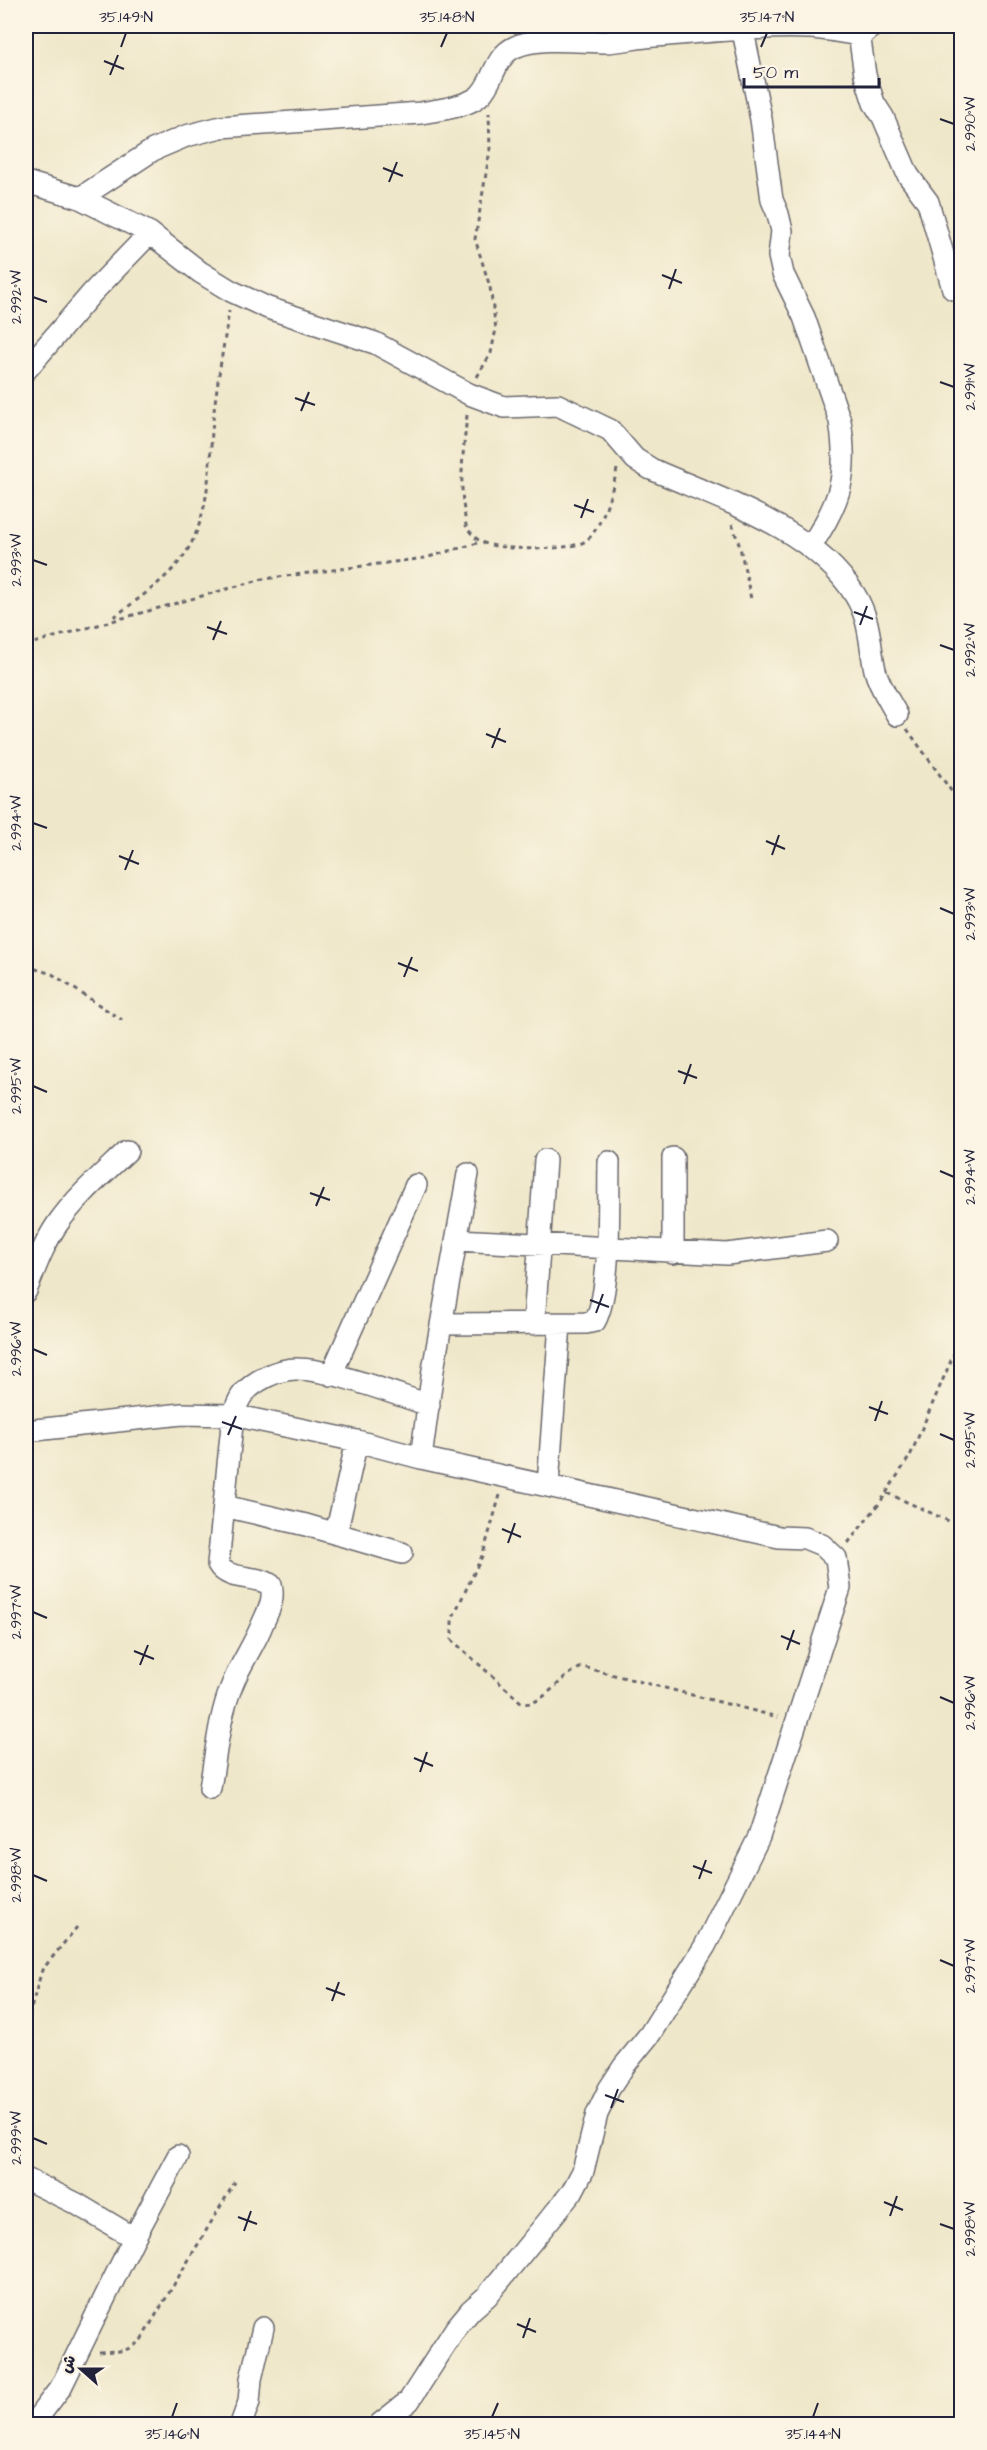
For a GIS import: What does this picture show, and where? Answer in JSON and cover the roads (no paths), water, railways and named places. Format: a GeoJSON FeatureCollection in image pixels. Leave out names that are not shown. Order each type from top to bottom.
{"type":"FeatureCollection","features":[{"type":"Feature","properties":{"kind":"street"},"geometry":{"type":"LineString","coordinates":[[80,198],[153,150],[186,136],[221,127],[421,113],[449,108],[475,99],[482,94],[499,61],[513,48],[521,45],[565,41],[608,42],[654,36],[743,31],[812,28],[864,29],[865,75],[874,103],[883,117],[908,176],[928,202],[953,289]]}},
{"type":"Feature","properties":{"kind":"street"},"geometry":{"type":"LineString","coordinates":[[743,31],[761,119],[772,200],[782,231],[779,255],[783,274],[804,317],[840,422],[843,438],[839,495],[827,522],[810,548]]}},
{"type":"Feature","properties":{"kind":"street"},"geometry":{"type":"LineString","coordinates":[[26,182],[80,198],[150,233],[200,272],[231,291],[268,308],[375,343],[469,394],[504,407],[558,405],[610,430],[635,459],[651,469],[782,527],[822,556],[855,595],[871,635],[875,668],[880,685],[897,715]]}},
{"type":"Feature","properties":{"kind":"street"},"geometry":{"type":"LineString","coordinates":[[26,370],[92,293],[150,233]]}},
{"type":"Feature","properties":{"kind":"street"},"geometry":{"type":"LineString","coordinates":[[26,1291],[45,1246],[59,1221],[127,1151]]}},
{"type":"Feature","properties":{"kind":"street"},"geometry":{"type":"LineString","coordinates":[[673,1158],[673,1253]]}},
{"type":"Feature","properties":{"kind":"street"},"geometry":{"type":"LineString","coordinates":[[534,1324],[545,1160]]}},
{"type":"Feature","properties":{"kind":"street"},"geometry":{"type":"LineString","coordinates":[[442,1324],[560,1324],[595,1321],[603,1300],[609,1162]]}},
{"type":"Feature","properties":{"kind":"street"},"geometry":{"type":"LineString","coordinates":[[421,1458],[468,1174]]}},
{"type":"Feature","properties":{"kind":"street"},"geometry":{"type":"LineString","coordinates":[[331,1375],[416,1185]]}},
{"type":"Feature","properties":{"kind":"street"},"geometry":{"type":"LineString","coordinates":[[457,1240],[673,1253],[748,1253],[827,1241]]}},
{"type":"Feature","properties":{"kind":"street"},"geometry":{"type":"LineString","coordinates":[[548,1485],[560,1324]]}},
{"type":"Feature","properties":{"kind":"street"},"geometry":{"type":"LineString","coordinates":[[210,1788],[227,1699],[271,1606],[273,1594],[271,1585],[264,1580],[234,1576],[221,1569],[218,1564],[232,1415],[241,1396],[250,1387],[277,1372],[295,1369],[331,1375],[429,1405]]}},
{"type":"Feature","properties":{"kind":"street"},"geometry":{"type":"LineString","coordinates":[[26,1431],[182,1414],[232,1415],[357,1441],[421,1458],[779,1537],[805,1538],[822,1545],[836,1558],[840,1588],[798,1722],[759,1837],[705,1946],[651,2034],[624,2066],[609,2089],[597,2114],[584,2171],[572,2192],[487,2296],[456,2328],[409,2401],[380,2424]]}},
{"type":"Feature","properties":{"kind":"street"},"geometry":{"type":"LineString","coordinates":[[336,1534],[357,1441]]}},
{"type":"Feature","properties":{"kind":"street"},"geometry":{"type":"LineString","coordinates":[[224,1506],[402,1553]]}},
{"type":"Feature","properties":{"kind":"street"},"geometry":{"type":"LineString","coordinates":[[33,2424],[61,2387],[134,2238],[178,2156]]}},
{"type":"Feature","properties":{"kind":"street"},"geometry":{"type":"LineString","coordinates":[[26,2179],[77,2204],[134,2238]]}},
{"type":"Feature","properties":{"kind":"street"},"geometry":{"type":"LineString","coordinates":[[242,2424],[249,2402],[251,2379],[263,2328]]}}]}
